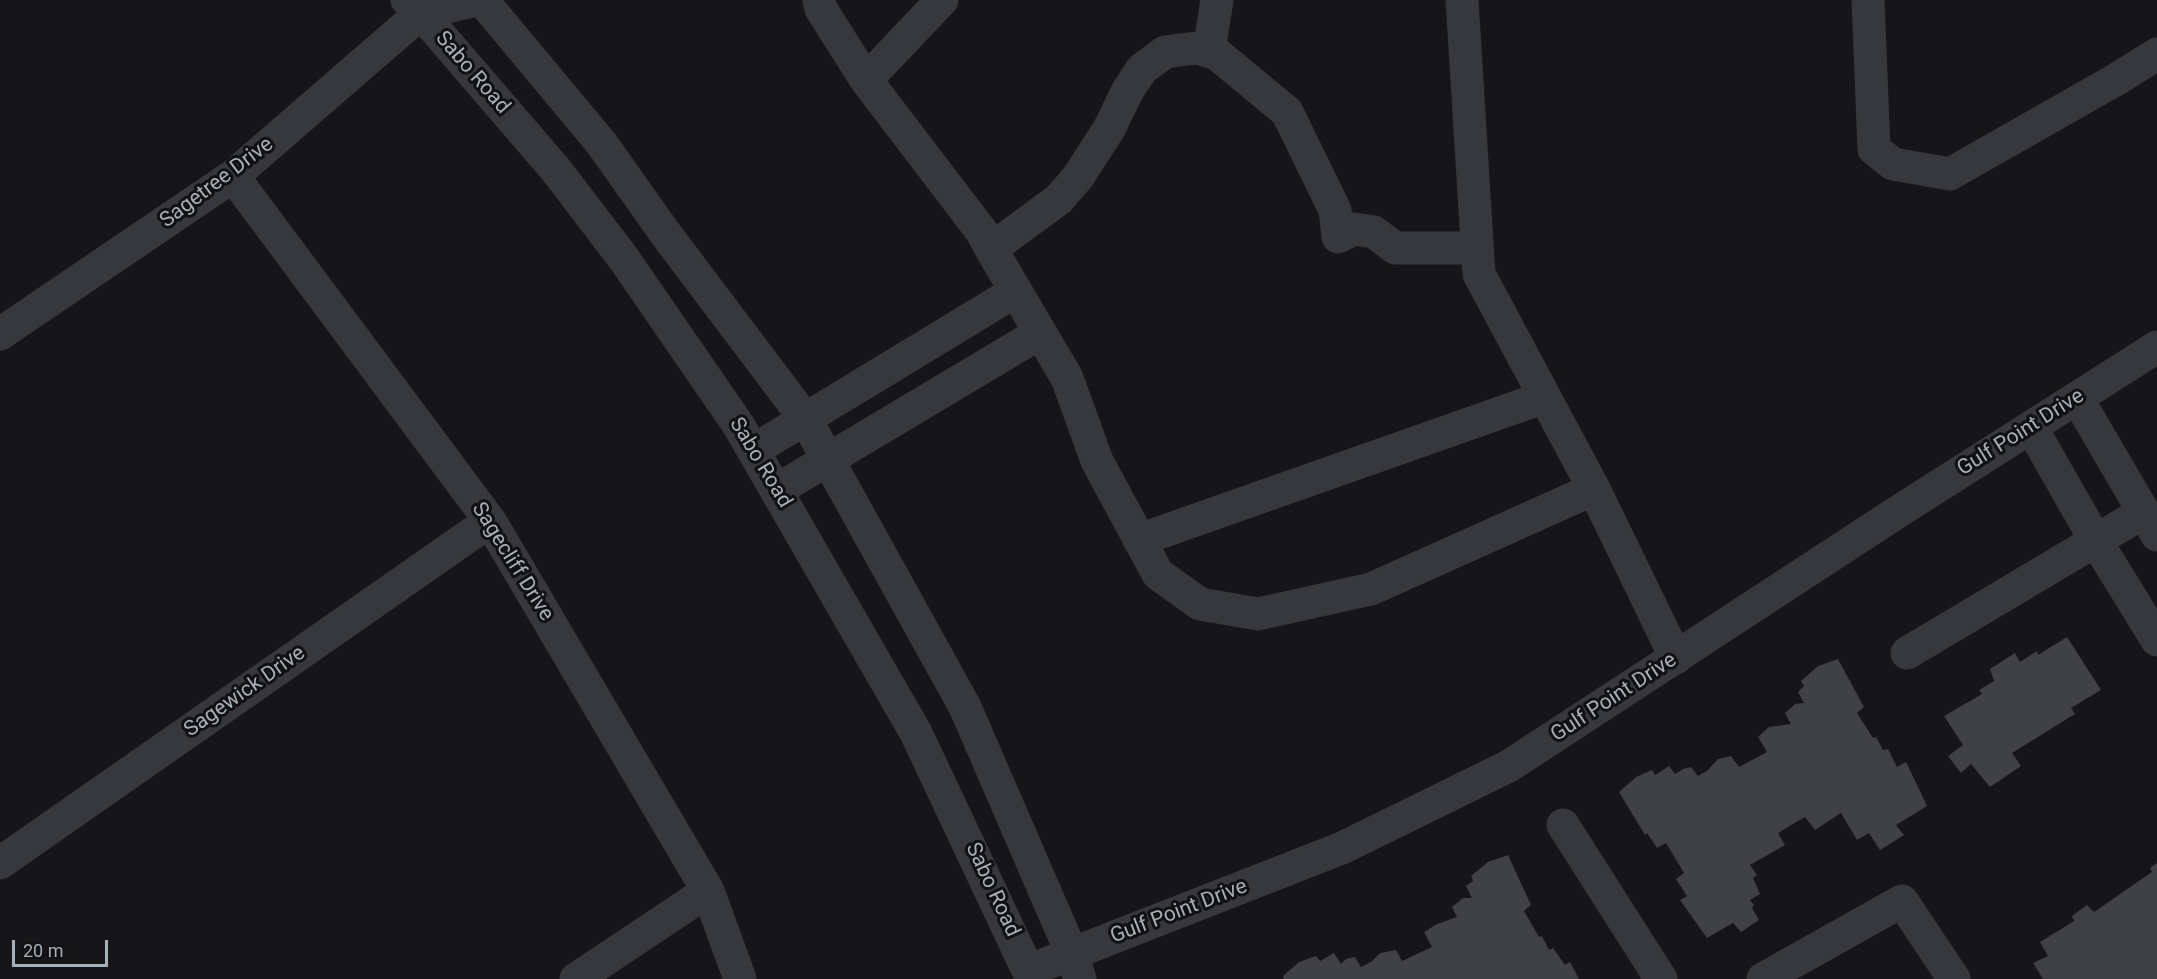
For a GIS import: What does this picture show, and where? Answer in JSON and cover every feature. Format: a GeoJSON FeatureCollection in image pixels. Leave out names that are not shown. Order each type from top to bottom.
{"type":"FeatureCollection","features":[{"type":"Feature","properties":{"kind":"street"},"geometry":{"type":"LineString","coordinates":[[417,4],[477,0]]}},
{"type":"Feature","properties":{"kind":"street"},"geometry":{"type":"LineString","coordinates":[[482,0],[602,144],[665,233],[806,420],[965,707],[1076,966]]}},
{"type":"Feature","properties":{"kind":"street"},"geometry":{"type":"LineString","coordinates":[[819,0],[821,9],[866,80],[982,232],[1067,378],[1097,461],[1158,574],[1200,604],[1258,614],[1371,589],[1594,489]]}},
{"type":"Feature","properties":{"kind":"street"},"geometry":{"type":"LineString","coordinates":[[866,80],[942,0]]}},
{"type":"Feature","properties":{"kind":"street"},"geometry":{"type":"LineString","coordinates":[[1209,51],[1217,0]]}},
{"type":"Feature","properties":{"kind":"street"},"geometry":{"type":"LineString","coordinates":[[1462,0],[1479,274],[1594,489],[1676,657]]}},
{"type":"Feature","properties":{"kind":"street"},"geometry":{"type":"LineString","coordinates":[[1868,0],[1874,149],[1893,164],[1950,174],[2157,54]]}},
{"type":"Feature","properties":{"kind":"street","name":"Sagetree Drive"},"geometry":{"type":"LineString","coordinates":[[0,334],[233,176],[417,4]]}},
{"type":"Feature","properties":{"kind":"street","name":"Sabo Road"},"geometry":{"type":"LineString","coordinates":[[417,4],[556,170],[624,259],[754,450],[916,733],[1031,975]]}},
{"type":"Feature","properties":{"kind":"street"},"geometry":{"type":"LineString","coordinates":[[991,249],[1059,199],[1078,177],[1109,129],[1128,90],[1142,69],[1165,52],[1196,48],[1217,54],[1287,112],[1335,210],[1338,237],[1354,229],[1374,232],[1395,248],[1477,248]]}},
{"type":"Feature","properties":{"kind":"street","name":"Sagecliff Drive"},"geometry":{"type":"LineString","coordinates":[[233,176],[490,521],[708,891],[740,979]]}},
{"type":"Feature","properties":{"kind":"street"},"geometry":{"type":"LineString","coordinates":[[754,450],[1016,291]]}},
{"type":"Feature","properties":{"kind":"street"},"geometry":{"type":"LineString","coordinates":[[777,490],[1040,333]]}},
{"type":"Feature","properties":{"kind":"street","name":"Gulf Point Drive"},"geometry":{"type":"LineString","coordinates":[[1031,975],[1076,966],[1342,848],[1509,766],[1896,513],[2157,347]]}},
{"type":"Feature","properties":{"kind":"street"},"geometry":{"type":"LineString","coordinates":[[1139,540],[1545,397]]}},
{"type":"Feature","properties":{"kind":"street"},"geometry":{"type":"LineString","coordinates":[[1907,653],[2096,541],[2150,523],[2077,398]]}},
{"type":"Feature","properties":{"kind":"street"},"geometry":{"type":"LineString","coordinates":[[2031,427],[2096,541],[2157,640]]}},
{"type":"Feature","properties":{"kind":"street","name":"Sagewick Drive"},"geometry":{"type":"LineString","coordinates":[[0,863],[490,521]]}},
{"type":"Feature","properties":{"kind":"street"},"geometry":{"type":"LineString","coordinates":[[1563,825],[1661,979]]}},
{"type":"Feature","properties":{"kind":"street"},"geometry":{"type":"LineString","coordinates":[[576,979],[708,891]]}},
{"type":"Feature","properties":{"kind":"street"},"geometry":{"type":"LineString","coordinates":[[1763,979],[1902,901],[1954,979]]}},
{"type":"Feature","properties":{"kind":"building"},"geometry":{"type":"Polygon","coordinates":[[[2067,637],[2101,690],[2071,708],[2075,714],[2012,753],[2021,766],[1990,787],[1971,764],[1961,773],[1948,756],[1963,745],[1944,716],[1982,694],[1979,690],[1994,681],[1990,669],[2015,653],[2020,662],[2037,651],[2038,655],[2067,637]]]}},
{"type":"Feature","properties":{"kind":"building"},"geometry":{"type":"Polygon","coordinates":[[[1838,659],[1864,707],[1857,713],[1883,750],[1888,749],[1897,767],[1906,762],[1927,806],[1896,825],[1904,835],[1880,850],[1869,833],[1857,840],[1841,813],[1815,830],[1805,817],[1778,833],[1785,845],[1750,865],[1757,875],[1753,878],[1760,894],[1750,900],[1759,920],[1741,932],[1733,923],[1707,938],[1680,900],[1687,896],[1676,879],[1684,873],[1666,843],[1657,848],[1647,833],[1645,835],[1619,792],[1636,777],[1652,770],[1655,775],[1669,766],[1675,774],[1691,767],[1698,776],[1707,771],[1718,759],[1731,756],[1739,767],[1767,752],[1758,737],[1769,727],[1791,724],[1785,713],[1795,704],[1804,703],[1798,692],[1804,686],[1801,681],[1818,666],[1838,659]]]}},
{"type":"Feature","properties":{"kind":"building"},"geometry":{"type":"Polygon","coordinates":[[[1508,855],[1531,905],[1524,911],[1549,950],[1553,948],[1565,965],[1570,962],[1579,979],[1284,979],[1283,976],[1299,962],[1316,956],[1320,961],[1334,953],[1341,964],[1346,959],[1355,957],[1361,967],[1371,962],[1380,953],[1396,950],[1402,961],[1432,947],[1424,932],[1437,924],[1457,917],[1452,907],[1463,898],[1472,898],[1466,886],[1473,881],[1471,876],[1488,862],[1508,855]]]}},
{"type":"Feature","properties":{"kind":"building"},"geometry":{"type":"Polygon","coordinates":[[[2157,863],[2157,979],[2043,979],[2033,963],[2048,956],[2040,942],[2074,921],[2072,916],[2087,905],[2094,912],[2152,872],[2150,868],[2157,863]]]}}]}
